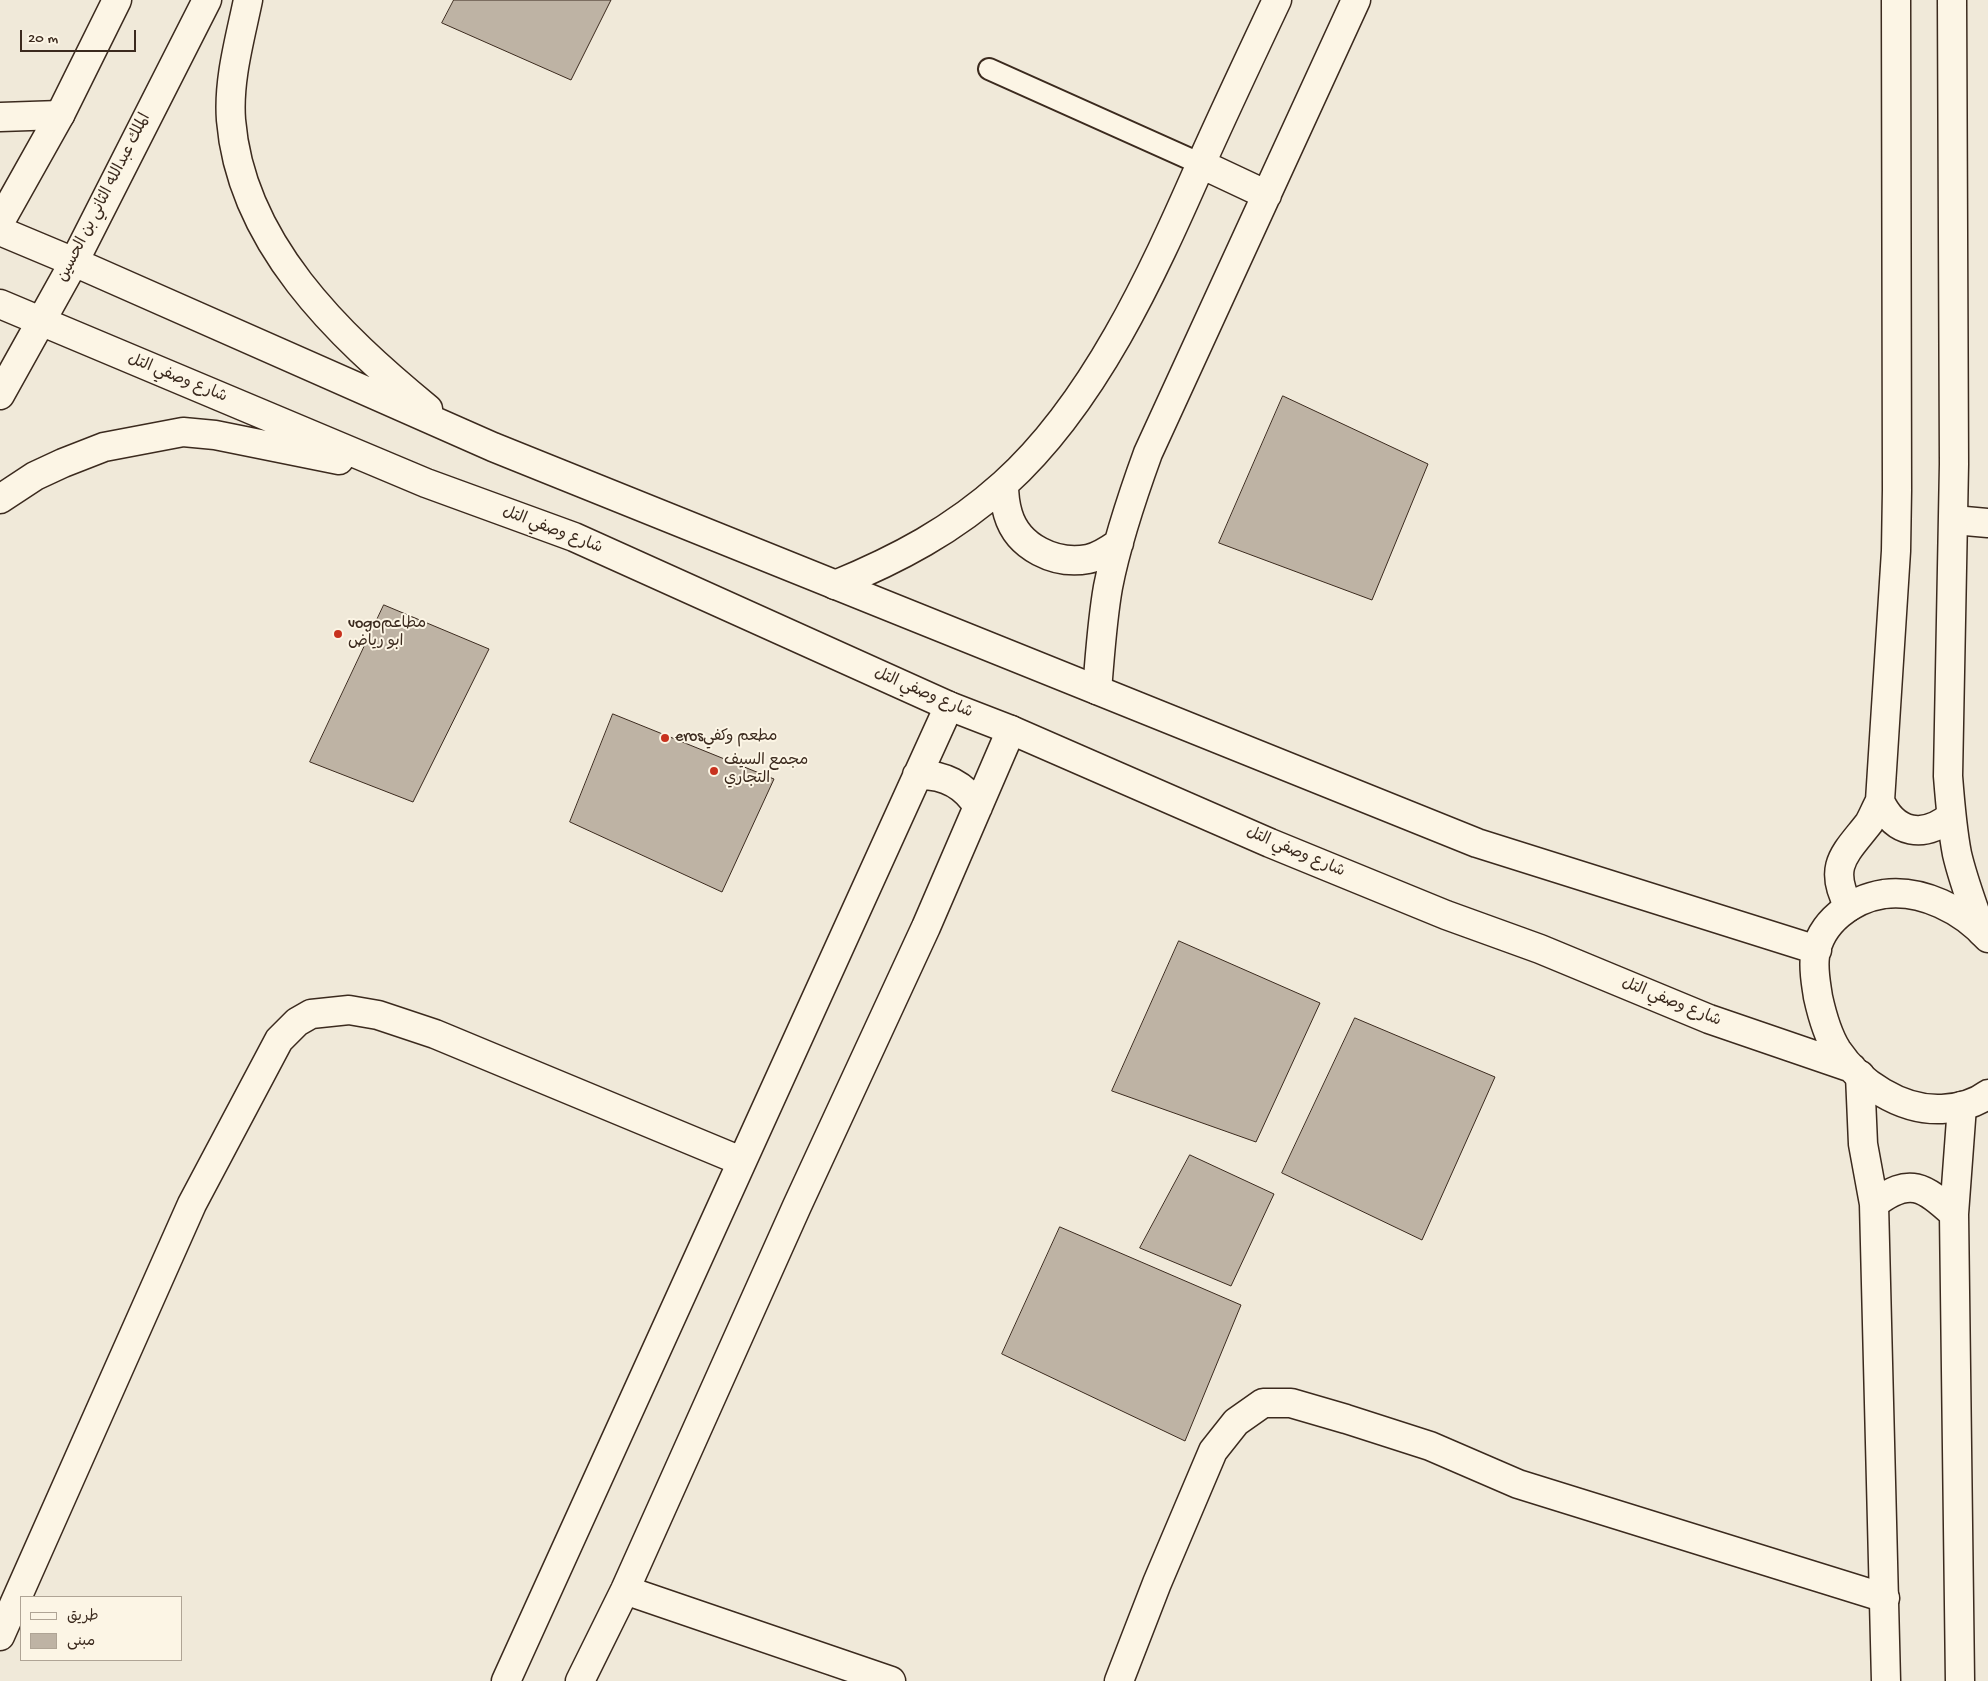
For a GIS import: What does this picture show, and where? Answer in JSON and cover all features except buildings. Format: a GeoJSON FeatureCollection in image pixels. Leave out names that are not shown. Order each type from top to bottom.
{"type":"FeatureCollection","features":[{"type":"Feature","properties":{"kind":"street"},"geometry":{"type":"LineString","coordinates":[[0,222],[6,191],[60,115],[117,0]]}},
{"type":"Feature","properties":{"kind":"street","name":"الملك عبدالله الثاني بن الحسين"},"geometry":{"type":"LineString","coordinates":[[0,394],[74,262],[206,0]]}},
{"type":"Feature","properties":{"kind":"street"},"geometry":{"type":"LineString","coordinates":[[248,0],[235,64],[231,118],[241,176],[265,232],[300,286],[364,354],[452,430]]}},
{"type":"Feature","properties":{"kind":"street"},"geometry":{"type":"LineString","coordinates":[[835,585],[881,566],[925,543],[966,516],[1004,484],[1039,449],[1070,410],[1097,368],[1157,260],[1277,0]]}},
{"type":"Feature","properties":{"kind":"street"},"geometry":{"type":"LineString","coordinates":[[1097,690],[1107,596],[1118,543],[1132,495],[1148,454],[1356,0]]}},
{"type":"Feature","properties":{"kind":"street"},"geometry":{"type":"LineString","coordinates":[[1849,907],[1842,894],[1839,879],[1840,863],[1847,849],[1870,821],[1880,801],[1896,552],[1896,0]]}},
{"type":"Feature","properties":{"kind":"street"},"geometry":{"type":"LineString","coordinates":[[1952,0],[1954,520],[1948,776],[1951,816],[1958,855],[1968,894],[1985,935]]}},
{"type":"Feature","properties":{"kind":"street"},"geometry":{"type":"LineString","coordinates":[[0,117],[60,115]]}},
{"type":"Feature","properties":{"kind":"street"},"geometry":{"type":"LineString","coordinates":[[1201,164],[1267,195]]}},
{"type":"Feature","properties":{"kind":"street"},"geometry":{"type":"LineString","coordinates":[[0,231],[452,430],[1477,843],[1817,950]]}},
{"type":"Feature","properties":{"kind":"street","name":"شارع وصفي التل"},"geometry":{"type":"LineString","coordinates":[[0,304],[426,483],[574,537],[949,706],[1011,730],[1270,843],[1446,916],[1540,949],[1709,1019],[1856,1072]]}},
{"type":"Feature","properties":{"kind":"street"},"geometry":{"type":"LineString","coordinates":[[0,499],[49,469],[104,447],[183,432],[215,435],[308,452],[426,483]]}},
{"type":"Feature","properties":{"kind":"street"},"geometry":{"type":"LineString","coordinates":[[1004,484],[1008,516],[1012,524],[1027,543],[1041,553],[1056,559],[1089,559],[1104,553],[1118,543]]}},
{"type":"Feature","properties":{"kind":"street"},"geometry":{"type":"LineString","coordinates":[[1954,520],[1988,523]]}},
{"type":"Feature","properties":{"kind":"street"},"geometry":{"type":"LineString","coordinates":[[506,1681],[741,1160],[949,706]]}},
{"type":"Feature","properties":{"kind":"street"},"geometry":{"type":"LineString","coordinates":[[580,1681],[625,1590],[1011,730]]}},
{"type":"Feature","properties":{"kind":"street"},"geometry":{"type":"LineString","coordinates":[[917,776],[935,776],[952,782],[967,792],[978,807]]}},
{"type":"Feature","properties":{"kind":"street"},"geometry":{"type":"LineString","coordinates":[[1880,801],[1885,813],[1894,822],[1905,828],[1930,830],[1942,824],[1951,816]]}},
{"type":"Feature","properties":{"kind":"street"},"geometry":{"type":"LineString","coordinates":[[1960,1681],[1954,1214],[1981,1099],[1934,1109],[1911,1105],[1869,1084],[1837,1050],[1828,1032],[1821,1012],[1814,973],[1821,936],[1832,921],[1849,907],[1869,897],[1895,893],[1918,895],[1956,913],[1985,935]]}},
{"type":"Feature","properties":{"kind":"street"},"geometry":{"type":"LineString","coordinates":[[0,1636],[192,1204],[279,1040],[297,1022],[311,1014],[349,1010],[378,1014],[435,1034],[741,1160]]}},
{"type":"Feature","properties":{"kind":"street"},"geometry":{"type":"LineString","coordinates":[[1856,1072],[1863,1144],[1874,1204],[1886,1681]]}},
{"type":"Feature","properties":{"kind":"street"},"geometry":{"type":"LineString","coordinates":[[1874,1204],[1893,1190],[1918,1187],[1954,1214]]}},
{"type":"Feature","properties":{"kind":"street"},"geometry":{"type":"LineString","coordinates":[[1119,1681],[1157,1583],[1213,1451],[1236,1422],[1263,1403],[1292,1403],[1356,1422],[1430,1446],[1518,1484],[1884,1598]]}},
{"type":"Feature","properties":{"kind":"street"},"geometry":{"type":"LineString","coordinates":[[625,1590],[891,1681]]}},
{"type":"Feature","properties":{"kind":"lane"},"geometry":{"type":"LineString","coordinates":[[989,69],[1201,164]]}},
{"type":"Feature","properties":{"kind":"place","name":"vogoمطاعم ابو رياض"},"geometry":{"type":"Point","coordinates":[338,634]}},
{"type":"Feature","properties":{"kind":"place","name":"erosمطعم وكفي"},"geometry":{"type":"Point","coordinates":[665,738]}},
{"type":"Feature","properties":{"kind":"place","name":"مجمع السيف التجاري"},"geometry":{"type":"Point","coordinates":[714,771]}}]}
